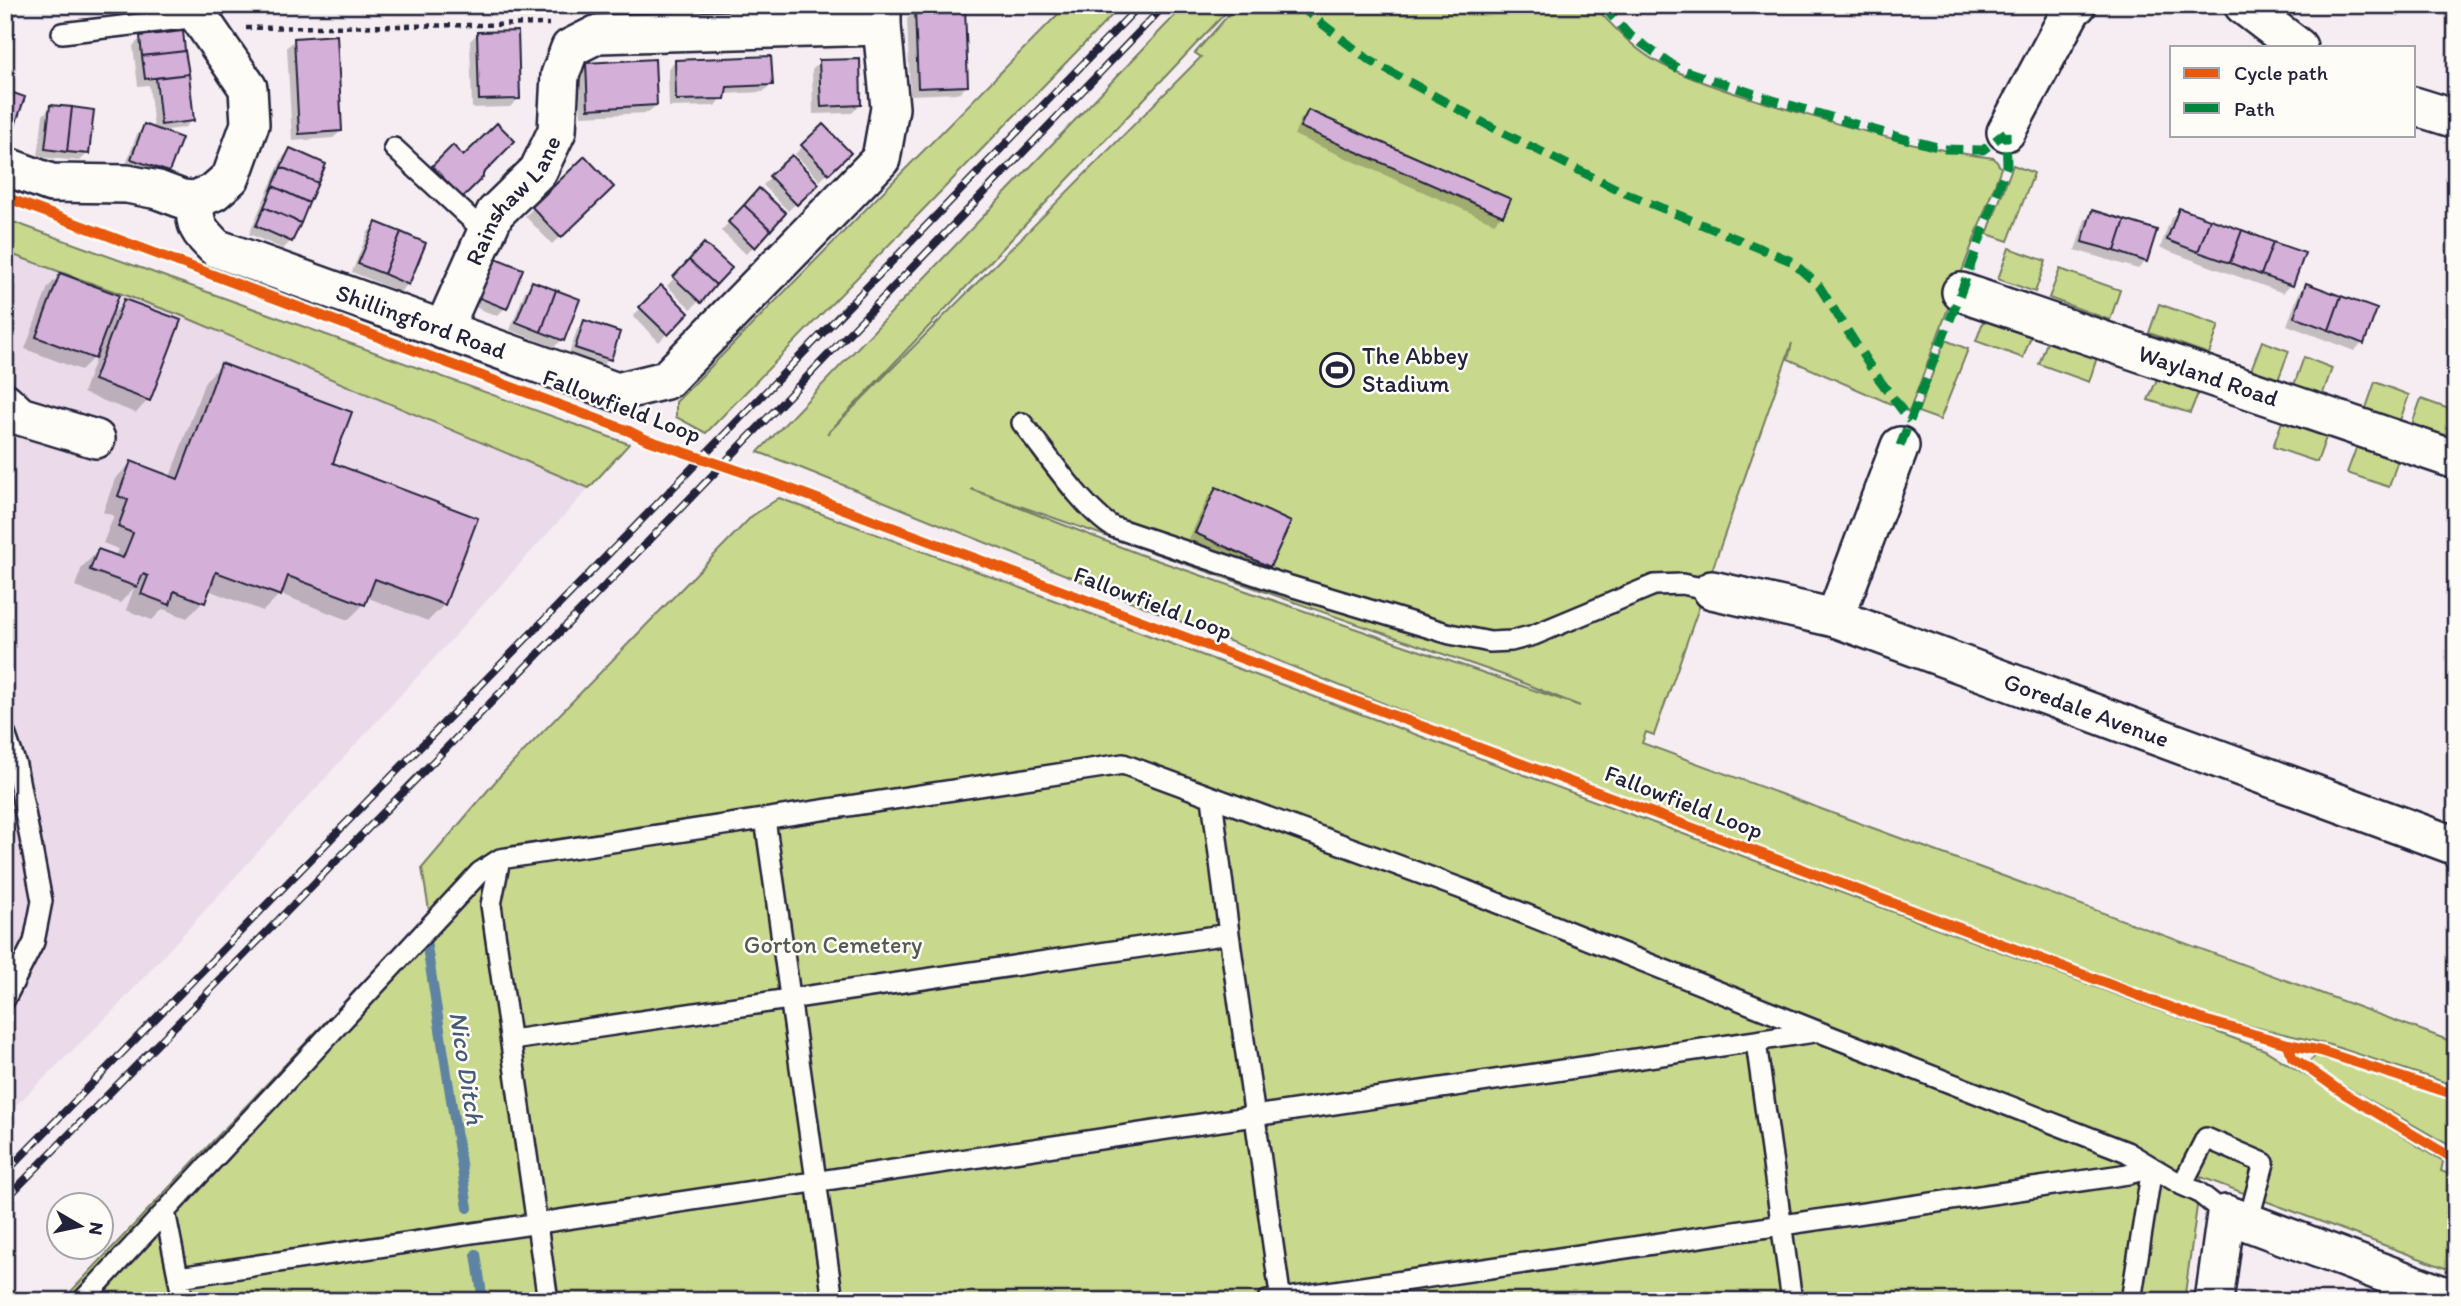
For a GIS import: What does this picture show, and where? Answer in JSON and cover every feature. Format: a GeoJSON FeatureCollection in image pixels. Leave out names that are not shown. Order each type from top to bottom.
{"type":"FeatureCollection","features":[{"type":"Feature","properties":{"kind":"street"},"geometry":{"type":"LineString","coordinates":[[2006,132],[2072,9],[2077,5]]}},
{"type":"Feature","properties":{"kind":"street"},"geometry":{"type":"LineString","coordinates":[[2243,5],[2297,46]]}},
{"type":"Feature","properties":{"kind":"street"},"geometry":{"type":"LineString","coordinates":[[570,48],[598,34],[882,15]]}},
{"type":"Feature","properties":{"kind":"street","name":"Shillingford Road"},"geometry":{"type":"LineString","coordinates":[[195,200],[197,229],[216,248],[617,392],[666,380],[880,159],[890,108],[882,15]]}},
{"type":"Feature","properties":{"kind":"street"},"geometry":{"type":"LineString","coordinates":[[5,166],[51,183],[128,184],[195,200],[214,192],[231,177],[250,124],[248,88],[199,17]]}},
{"type":"Feature","properties":{"kind":"street","name":"Rainshaw Lane"},"geometry":{"type":"LineString","coordinates":[[443,330],[495,213],[538,171],[557,131],[560,75],[570,48]]}},
{"type":"Feature","properties":{"kind":"street"},"geometry":{"type":"LineString","coordinates":[[2416,107],[2456,119]]}},
{"type":"Feature","properties":{"kind":"street","name":"Wayland Road"},"geometry":{"type":"LineString","coordinates":[[1961,292],[2456,460]]}},
{"type":"Feature","properties":{"kind":"street"},"geometry":{"type":"LineString","coordinates":[[5,402],[20,416],[96,439]]}},
{"type":"Feature","properties":{"kind":"street"},"geometry":{"type":"LineString","coordinates":[[1835,618],[1900,446]]}},
{"type":"Feature","properties":{"kind":"street","name":"Goredale Avenue"},"geometry":{"type":"LineString","coordinates":[[1712,590],[1835,618],[2456,846]]}},
{"type":"Feature","properties":{"kind":"street"},"geometry":{"type":"LineString","coordinates":[[2214,1301],[2237,1218],[2456,1300]]}},
{"type":"Feature","properties":{"kind":"lane"},"geometry":{"type":"LineString","coordinates":[[62,33],[199,17]]}},
{"type":"Feature","properties":{"kind":"lane"},"geometry":{"type":"LineString","coordinates":[[394,148],[486,233]]}},
{"type":"Feature","properties":{"kind":"lane"},"geometry":{"type":"LineString","coordinates":[[1023,422],[1088,506],[1113,527],[1277,582],[1450,634],[1490,642],[1511,641],[1534,635],[1654,585],[1682,584],[1712,590]]}},
{"type":"Feature","properties":{"kind":"lane"},"geometry":{"type":"LineString","coordinates":[[5,733],[16,765],[43,901],[34,942],[5,999]]}},
{"type":"Feature","properties":{"kind":"lane"},"geometry":{"type":"LineString","coordinates":[[82,1301],[480,873],[500,859],[1123,764],[1465,890],[2127,1152],[2182,1185],[2198,1192],[2237,1218],[2264,1163],[2206,1138],[2182,1185]]}},
{"type":"Feature","properties":{"kind":"lane"},"geometry":{"type":"LineString","coordinates":[[1212,798],[1276,1300],[2128,1174],[2152,1168]]}},
{"type":"Feature","properties":{"kind":"lane"},"geometry":{"type":"LineString","coordinates":[[765,820],[833,1301]]}},
{"type":"Feature","properties":{"kind":"lane"},"geometry":{"type":"LineString","coordinates":[[500,859],[491,905],[548,1301]]}},
{"type":"Feature","properties":{"kind":"lane"},"geometry":{"type":"LineString","coordinates":[[512,1040],[1229,934]]}},
{"type":"Feature","properties":{"kind":"lane"},"geometry":{"type":"LineString","coordinates":[[179,1277],[1817,1031]]}},
{"type":"Feature","properties":{"kind":"lane"},"geometry":{"type":"LineString","coordinates":[[1756,1042],[1792,1301]]}},
{"type":"Feature","properties":{"kind":"lane"},"geometry":{"type":"LineString","coordinates":[[2131,1301],[2152,1168]]}},
{"type":"Feature","properties":{"kind":"lane"},"geometry":{"type":"LineString","coordinates":[[165,1211],[183,1301]]}},
{"type":"Feature","properties":{"kind":"path"},"geometry":{"type":"LineString","coordinates":[[199,17],[563,23],[570,48]]}},
{"type":"Feature","properties":{"kind":"shaded area"},"geometry":{"type":"Polygon","coordinates":[[[5,252],[180,315],[589,488],[115,1009],[5,1116],[5,252]]]}},
{"type":"Feature","properties":{"kind":"green space"},"geometry":{"type":"Polygon","coordinates":[[[1067,5],[1122,5],[706,433],[676,417],[676,402],[1067,5]]]}},
{"type":"Feature","properties":{"kind":"green space"},"geometry":{"type":"Polygon","coordinates":[[[1185,5],[1233,5],[827,434],[1201,57],[1195,53],[1237,5],[1593,5],[1642,52],[1693,79],[1870,133],[1994,158],[2001,168],[1909,412],[1788,359],[1792,343],[1654,735],[1646,732],[1642,743],[2456,1043],[2456,1086],[2327,1044],[2212,1017],[1452,731],[758,452],[1185,5]],[[971,489],[1139,554],[1580,706],[1506,676],[971,489]]]}},
{"type":"Feature","properties":{"kind":"green space"},"geometry":{"type":"Polygon","coordinates":[[[2013,165],[2034,173],[2008,241],[1987,234],[2013,165]]]}},
{"type":"Feature","properties":{"kind":"green space"},"geometry":{"type":"Polygon","coordinates":[[[5,219],[629,444],[589,488],[180,315],[5,252],[5,219]]]}},
{"type":"Feature","properties":{"kind":"green space"},"geometry":{"type":"Polygon","coordinates":[[[2009,248],[2046,261],[2035,292],[1998,279],[2009,248]]]}},
{"type":"Feature","properties":{"kind":"green space"},"geometry":{"type":"Polygon","coordinates":[[[2060,269],[2120,290],[2110,320],[2049,298],[2060,269]]]}},
{"type":"Feature","properties":{"kind":"green space"},"geometry":{"type":"Polygon","coordinates":[[[2159,304],[2219,325],[2209,354],[2149,333],[2159,304]]]}},
{"type":"Feature","properties":{"kind":"green space"},"geometry":{"type":"Polygon","coordinates":[[[1987,311],[2034,328],[2023,358],[1976,341],[1987,311]]]}},
{"type":"Feature","properties":{"kind":"green space"},"geometry":{"type":"Polygon","coordinates":[[[2050,334],[2099,351],[2089,382],[2039,364],[2050,334]]]}},
{"type":"Feature","properties":{"kind":"green space"},"geometry":{"type":"Polygon","coordinates":[[[1945,340],[1968,349],[1940,420],[1918,412],[1945,340]]]}},
{"type":"Feature","properties":{"kind":"green space"},"geometry":{"type":"Polygon","coordinates":[[[2262,341],[2289,351],[2278,380],[2251,370],[2262,341]]]}},
{"type":"Feature","properties":{"kind":"green space"},"geometry":{"type":"Polygon","coordinates":[[[2304,357],[2332,368],[2322,396],[2294,385],[2304,357]]]}},
{"type":"Feature","properties":{"kind":"green space"},"geometry":{"type":"Polygon","coordinates":[[[2160,372],[2201,386],[2190,413],[2148,400],[2160,372]]]}},
{"type":"Feature","properties":{"kind":"green space"},"geometry":{"type":"Polygon","coordinates":[[[2375,382],[2409,395],[2399,423],[2365,411],[2375,382]]]}},
{"type":"Feature","properties":{"kind":"green space"},"geometry":{"type":"Polygon","coordinates":[[[2421,399],[2455,411],[2445,439],[2411,427],[2421,399]]]}},
{"type":"Feature","properties":{"kind":"green space"},"geometry":{"type":"Polygon","coordinates":[[[2284,416],[2328,432],[2317,462],[2273,447],[2284,416]]]}},
{"type":"Feature","properties":{"kind":"green space"},"geometry":{"type":"Polygon","coordinates":[[[2358,443],[2399,457],[2389,487],[2347,473],[2358,443]]]}},
{"type":"Feature","properties":{"kind":"green space","name":"Gorton Cemetery"},"geometry":{"type":"Polygon","coordinates":[[[779,498],[2265,1050],[2443,1162],[2441,1171],[2456,1177],[2456,1272],[2201,1177],[2184,1301],[62,1301],[101,1260],[116,1260],[116,1244],[362,983],[430,916],[422,868],[500,776],[752,516],[779,498]]]}},
{"type":"Feature","properties":{"kind":"green space"},"geometry":{"type":"Polygon","coordinates":[[[2317,1055],[2361,1066],[2456,1102],[2456,1149],[2327,1076],[2308,1062],[2317,1055]]]}},
{"type":"Feature","properties":{"kind":"building"},"geometry":{"type":"Polygon","coordinates":[[[117,5],[158,5],[160,14],[119,19],[117,5]]]}},
{"type":"Feature","properties":{"kind":"building"},"geometry":{"type":"Polygon","coordinates":[[[965,8],[968,86],[918,88],[915,10],[965,8]]]}},
{"type":"Feature","properties":{"kind":"building"},"geometry":{"type":"Polygon","coordinates":[[[183,31],[185,51],[142,56],[140,36],[183,31]]]}},
{"type":"Feature","properties":{"kind":"building"},"geometry":{"type":"Polygon","coordinates":[[[518,31],[520,99],[479,100],[477,32],[518,31]]]}},
{"type":"Feature","properties":{"kind":"building"},"geometry":{"type":"Polygon","coordinates":[[[337,35],[342,131],[299,134],[294,38],[337,35]]]}},
{"type":"Feature","properties":{"kind":"building"},"geometry":{"type":"Polygon","coordinates":[[[185,51],[189,74],[145,79],[142,56],[185,51]]]}},
{"type":"Feature","properties":{"kind":"building"},"geometry":{"type":"Polygon","coordinates":[[[771,56],[773,85],[727,87],[725,99],[676,100],[675,60],[771,56]]]}},
{"type":"Feature","properties":{"kind":"building"},"geometry":{"type":"Polygon","coordinates":[[[655,59],[657,105],[588,109],[586,63],[655,59]]]}},
{"type":"Feature","properties":{"kind":"building"},"geometry":{"type":"Polygon","coordinates":[[[860,59],[861,105],[821,107],[819,60],[860,59]]]}},
{"type":"Feature","properties":{"kind":"building"},"geometry":{"type":"Polygon","coordinates":[[[189,74],[194,121],[161,125],[156,78],[189,74]]]}},
{"type":"Feature","properties":{"kind":"building"},"geometry":{"type":"Polygon","coordinates":[[[5,90],[25,97],[10,140],[5,138],[5,90]]]}},
{"type":"Feature","properties":{"kind":"building"},"geometry":{"type":"Polygon","coordinates":[[[50,105],[72,107],[67,152],[45,149],[50,105]]]}},
{"type":"Feature","properties":{"kind":"building"},"geometry":{"type":"Polygon","coordinates":[[[72,107],[94,110],[89,154],[67,152],[72,107]]]}},
{"type":"Feature","properties":{"kind":"building"},"geometry":{"type":"Polygon","coordinates":[[[1308,110],[1511,199],[1503,216],[1300,127],[1308,110]]]}},
{"type":"Feature","properties":{"kind":"building"},"geometry":{"type":"Polygon","coordinates":[[[497,123],[515,141],[462,198],[432,166],[453,145],[463,156],[497,123]]]}},
{"type":"Feature","properties":{"kind":"building"},"geometry":{"type":"Polygon","coordinates":[[[144,124],[182,138],[169,172],[131,159],[144,124]]]}},
{"type":"Feature","properties":{"kind":"building"},"geometry":{"type":"Polygon","coordinates":[[[823,124],[851,153],[829,174],[801,145],[823,124]]]}},
{"type":"Feature","properties":{"kind":"building"},"geometry":{"type":"Polygon","coordinates":[[[290,148],[326,164],[318,183],[281,167],[290,148]]]}},
{"type":"Feature","properties":{"kind":"building"},"geometry":{"type":"Polygon","coordinates":[[[792,155],[819,184],[797,205],[769,176],[792,155]]]}},
{"type":"Feature","properties":{"kind":"building"},"geometry":{"type":"Polygon","coordinates":[[[585,156],[614,187],[561,238],[532,207],[585,156]]]}},
{"type":"Feature","properties":{"kind":"building"},"geometry":{"type":"Polygon","coordinates":[[[281,167],[318,183],[309,203],[273,186],[281,167]]]}},
{"type":"Feature","properties":{"kind":"building"},"geometry":{"type":"Polygon","coordinates":[[[273,186],[309,203],[301,223],[264,207],[273,186]]]}},
{"type":"Feature","properties":{"kind":"building"},"geometry":{"type":"Polygon","coordinates":[[[759,188],[786,213],[771,230],[744,205],[759,188]]]}},
{"type":"Feature","properties":{"kind":"building"},"geometry":{"type":"Polygon","coordinates":[[[744,205],[771,230],[755,248],[728,222],[744,205]]]}},
{"type":"Feature","properties":{"kind":"building"},"geometry":{"type":"Polygon","coordinates":[[[264,207],[301,223],[292,242],[256,226],[264,207]]]}},
{"type":"Feature","properties":{"kind":"building"},"geometry":{"type":"Polygon","coordinates":[[[2179,208],[2210,219],[2198,252],[2167,240],[2179,208]]]}},
{"type":"Feature","properties":{"kind":"building"},"geometry":{"type":"Polygon","coordinates":[[[2092,210],[2125,220],[2115,251],[2082,242],[2092,210]]]}},
{"type":"Feature","properties":{"kind":"building"},"geometry":{"type":"Polygon","coordinates":[[[2210,219],[2242,230],[2230,263],[2198,252],[2210,219]]]}},
{"type":"Feature","properties":{"kind":"building"},"geometry":{"type":"Polygon","coordinates":[[[2125,220],[2157,230],[2147,262],[2115,251],[2125,220]]]}},
{"type":"Feature","properties":{"kind":"building"},"geometry":{"type":"Polygon","coordinates":[[[376,222],[401,232],[384,274],[358,264],[376,222]]]}},
{"type":"Feature","properties":{"kind":"building"},"geometry":{"type":"Polygon","coordinates":[[[2242,230],[2273,242],[2261,275],[2230,263],[2242,230]]]}},
{"type":"Feature","properties":{"kind":"building"},"geometry":{"type":"Polygon","coordinates":[[[401,232],[426,243],[409,285],[384,274],[401,232]]]}},
{"type":"Feature","properties":{"kind":"building"},"geometry":{"type":"Polygon","coordinates":[[[2273,242],[2305,253],[2293,286],[2261,275],[2273,242]]]}},
{"type":"Feature","properties":{"kind":"building"},"geometry":{"type":"Polygon","coordinates":[[[704,243],[732,268],[716,285],[689,260],[704,243]]]}},
{"type":"Feature","properties":{"kind":"building"},"geometry":{"type":"Polygon","coordinates":[[[493,257],[523,269],[507,309],[477,297],[493,257]]]}},
{"type":"Feature","properties":{"kind":"building"},"geometry":{"type":"Polygon","coordinates":[[[689,260],[716,285],[701,303],[673,277],[689,260]]]}},
{"type":"Feature","properties":{"kind":"building"},"geometry":{"type":"Polygon","coordinates":[[[60,273],[119,295],[95,359],[36,337],[60,273]]]}},
{"type":"Feature","properties":{"kind":"building"},"geometry":{"type":"Polygon","coordinates":[[[532,281],[556,290],[541,332],[516,322],[532,281]]]}},
{"type":"Feature","properties":{"kind":"building"},"geometry":{"type":"Polygon","coordinates":[[[2306,283],[2341,296],[2329,330],[2294,317],[2306,283]]]}},
{"type":"Feature","properties":{"kind":"building"},"geometry":{"type":"Polygon","coordinates":[[[661,285],[689,313],[668,335],[639,307],[661,285]]]}},
{"type":"Feature","properties":{"kind":"building"},"geometry":{"type":"Polygon","coordinates":[[[556,290],[580,299],[564,341],[541,332],[556,290]]]}},
{"type":"Feature","properties":{"kind":"building"},"geometry":{"type":"Polygon","coordinates":[[[2341,296],[2377,309],[2364,344],[2329,330],[2341,296]]]}},
{"type":"Feature","properties":{"kind":"building"},"geometry":{"type":"Polygon","coordinates":[[[124,299],[181,320],[150,401],[94,380],[124,299]]]}},
{"type":"Feature","properties":{"kind":"building"},"geometry":{"type":"Polygon","coordinates":[[[584,320],[620,332],[611,360],[575,348],[584,320]]]}},
{"type":"Feature","properties":{"kind":"building"},"geometry":{"type":"Polygon","coordinates":[[[221,363],[352,412],[333,463],[478,518],[445,605],[375,579],[365,605],[288,576],[281,596],[216,572],[205,603],[174,591],[170,605],[141,594],[148,576],[143,574],[137,587],[90,570],[98,549],[123,558],[133,533],[118,527],[128,500],[118,496],[131,461],[178,479],[221,363]]]}},
{"type":"Feature","properties":{"kind":"building"},"geometry":{"type":"Polygon","coordinates":[[[1216,487],[1291,522],[1270,567],[1195,533],[1216,487]]]}},
{"type":"Feature","properties":{"kind":"waterway","name":"Nico Ditch"},"geometry":{"type":"LineString","coordinates":[[425,934],[468,1208]]}},
{"type":"Feature","properties":{"kind":"waterway","name":"Nico Ditch"},"geometry":{"type":"LineString","coordinates":[[476,1254],[483,1301]]}},
{"type":"Feature","properties":{"kind":"railway"},"geometry":{"type":"LineString","coordinates":[[5,1173],[1140,5]]}},
{"type":"Feature","properties":{"kind":"railway"},"geometry":{"type":"LineString","coordinates":[[5,1200],[675,514],[1165,5]]}},
{"type":"Feature","properties":{"kind":"marked path"},"geometry":{"type":"LineString","coordinates":[[1298,5],[1369,60],[1493,128],[1625,193],[1791,261],[1819,286],[1873,371],[1910,421]]}},
{"type":"Feature","properties":{"kind":"marked path"},"geometry":{"type":"LineString","coordinates":[[1602,5],[1628,34],[1677,68],[1773,100],[1945,149],[1983,150],[2006,132]]}},
{"type":"Feature","properties":{"kind":"marked path"},"geometry":{"type":"LineString","coordinates":[[1900,446],[1961,292],[2007,165],[2006,132]]}},
{"type":"Feature","properties":{"kind":"cycle path","name":"Fallowfield Loop"},"geometry":{"type":"LineString","coordinates":[[5,197],[645,439],[772,482],[2204,1020],[2321,1051],[2456,1095]]}},
{"type":"Feature","properties":{"kind":"cycle path"},"geometry":{"type":"LineString","coordinates":[[2288,1044],[2292,1057],[2343,1093],[2456,1160]]}},
{"type":"Feature","properties":{"kind":"place","name":"The Abbey Stadium"},"geometry":{"type":"Point","coordinates":[1337,370]}}]}
